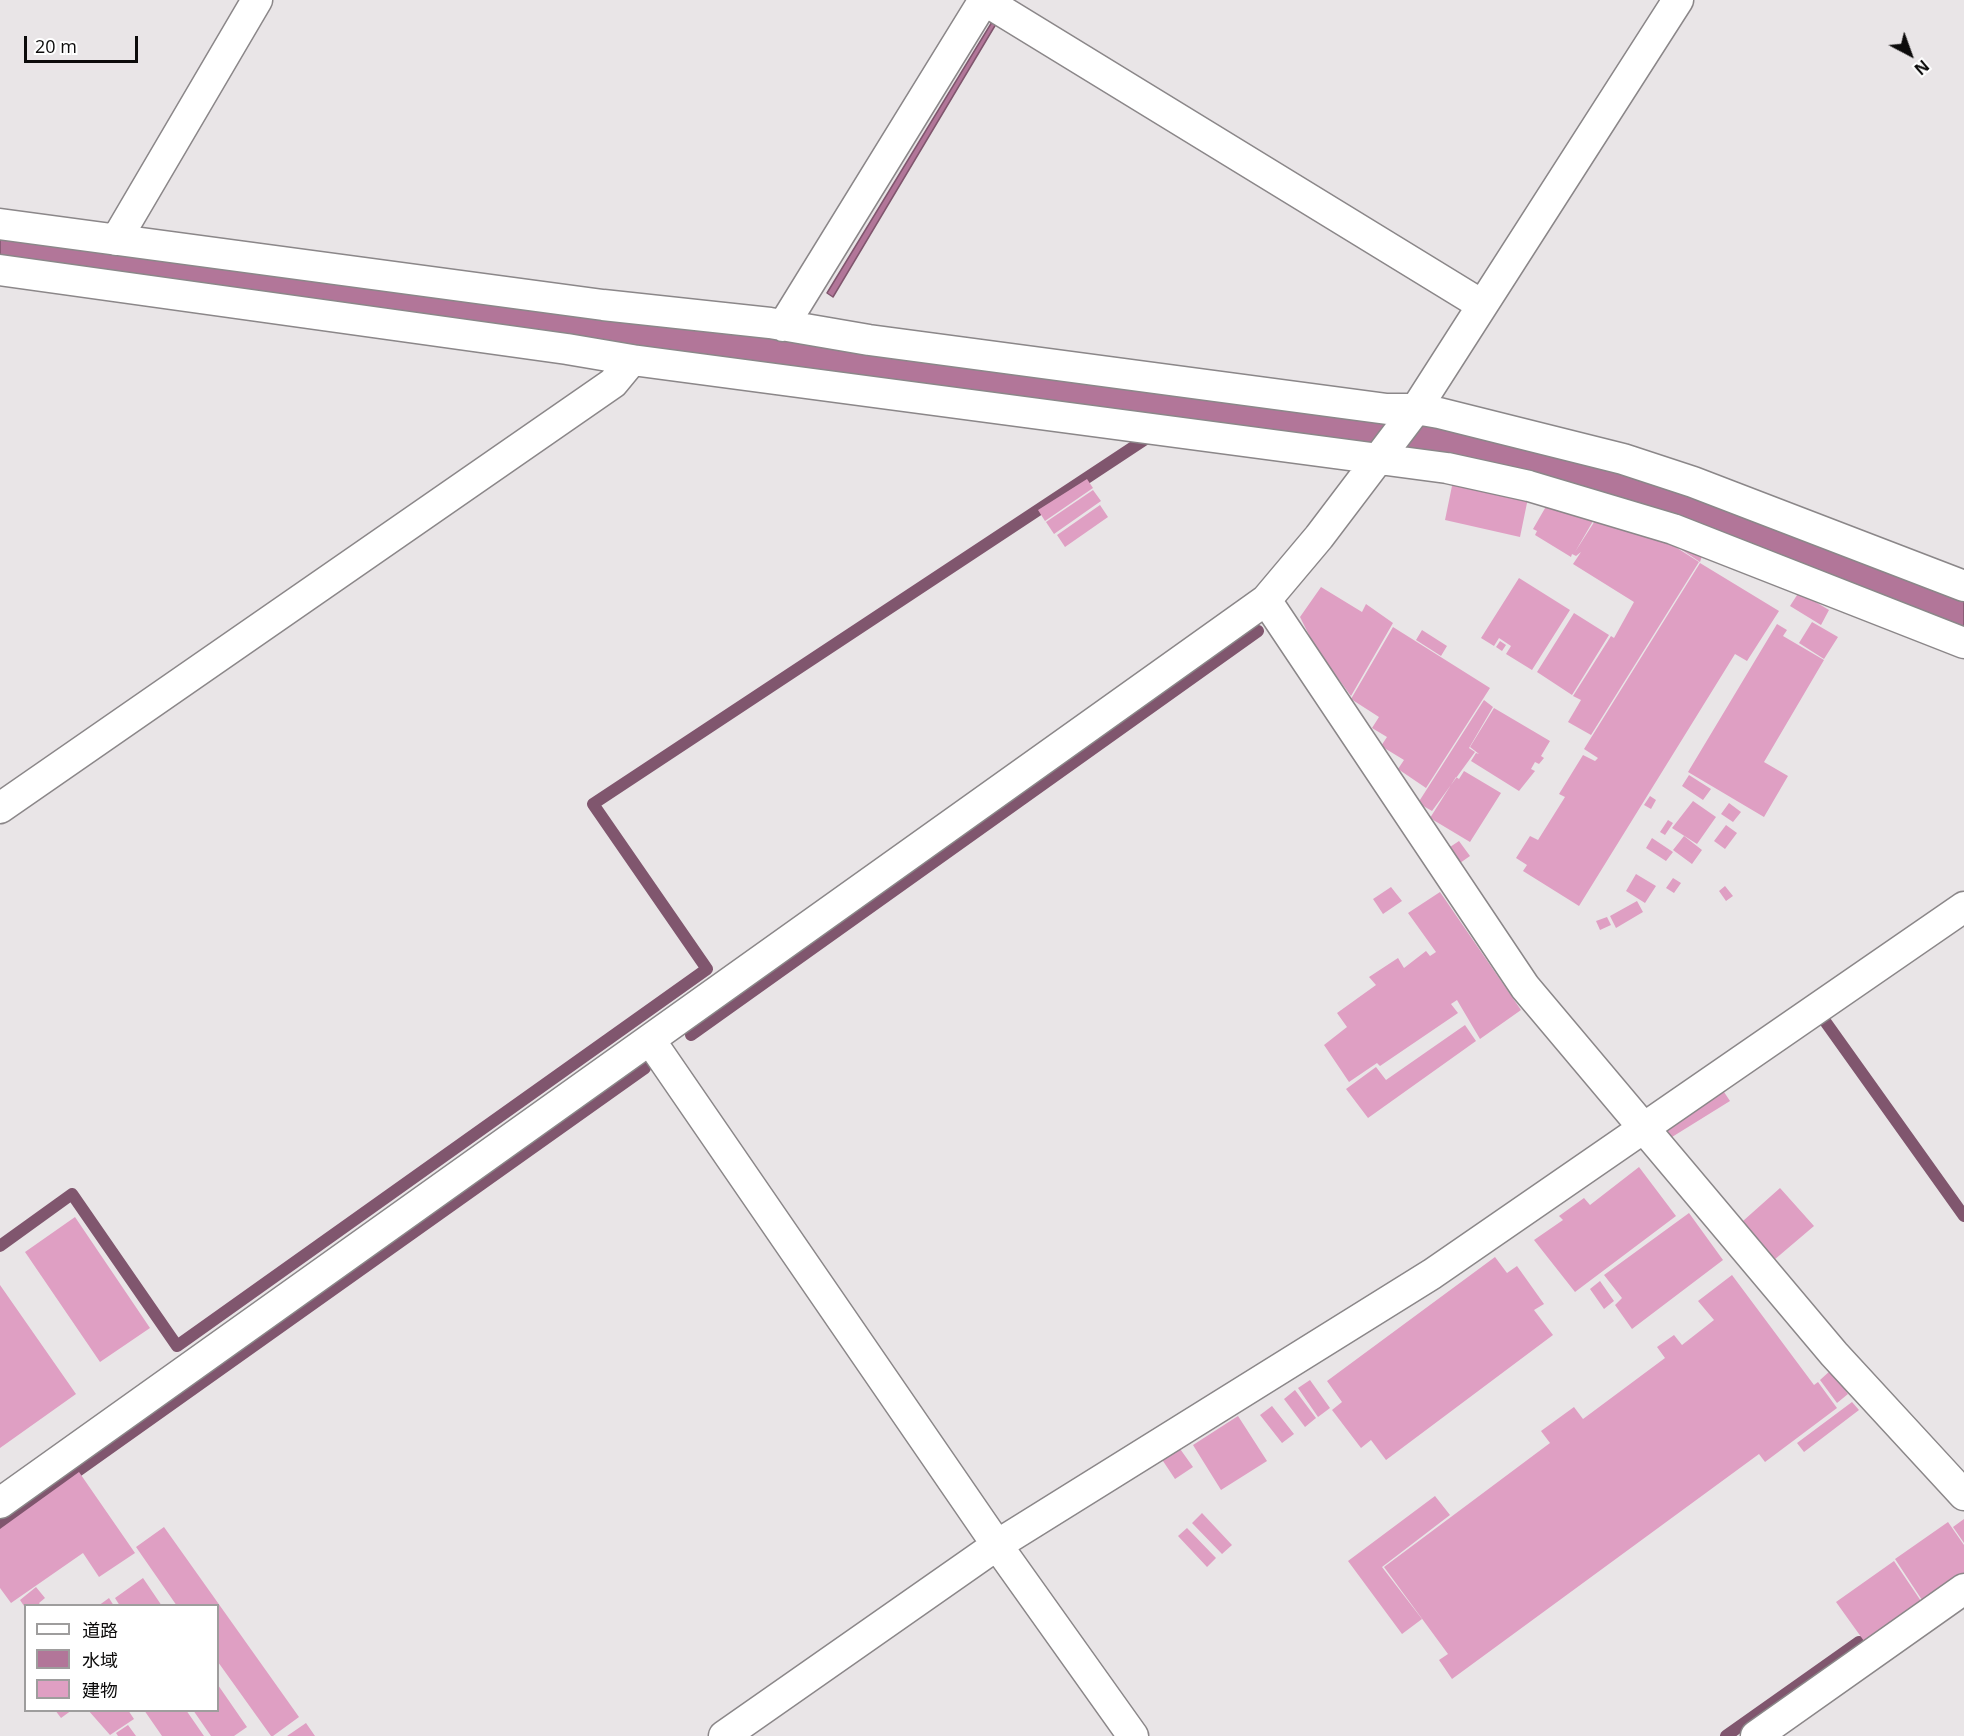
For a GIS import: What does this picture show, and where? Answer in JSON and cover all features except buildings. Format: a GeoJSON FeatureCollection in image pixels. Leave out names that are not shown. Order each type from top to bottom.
{"type":"FeatureCollection","features":[{"type":"Feature","properties":{"kind":"street"},"geometry":{"type":"LineString","coordinates":[[116,240],[257,0]]}},
{"type":"Feature","properties":{"kind":"street"},"geometry":{"type":"LineString","coordinates":[[783,326],[984,0],[1482,305]]}},
{"type":"Feature","properties":{"kind":"street"},"geometry":{"type":"LineString","coordinates":[[0,1503],[1266,600],[1319,537],[1412,413],[1678,0]]}},
{"type":"Feature","properties":{"kind":"street"},"geometry":{"type":"LineString","coordinates":[[0,224],[603,305],[783,326],[1412,413],[1623,459],[1693,482],[1964,585]]}},
{"type":"Feature","properties":{"kind":"street"},"geometry":{"type":"LineString","coordinates":[[0,270],[632,360],[1381,454],[1529,486],[1673,529],[1964,643]]}},
{"type":"Feature","properties":{"kind":"street"},"geometry":{"type":"LineString","coordinates":[[0,808],[613,383],[632,360]]}},
{"type":"Feature","properties":{"kind":"street"},"geometry":{"type":"LineString","coordinates":[[1266,600],[1525,987],[1643,1130],[1834,1354],[1964,1496]]}},
{"type":"Feature","properties":{"kind":"street"},"geometry":{"type":"LineString","coordinates":[[724,1736],[997,1545],[1432,1274],[1964,907]]}},
{"type":"Feature","properties":{"kind":"street"},"geometry":{"type":"LineString","coordinates":[[650,1040],[997,1545],[1133,1736]]}},
{"type":"Feature","properties":{"kind":"street"},"geometry":{"type":"LineString","coordinates":[[1756,1736],[1964,1589]]}},
{"type":"Feature","properties":{"kind":"water"},"geometry":{"type":"Polygon","coordinates":[[[995,17],[999,19],[833,297],[827,293],[995,17]]]}},
{"type":"Feature","properties":{"kind":"water"},"geometry":{"type":"Polygon","coordinates":[[[0,230],[1426,423],[1602,458],[1964,596],[1964,632],[1364,443],[0,262],[0,230]]]}},
{"type":"Feature","properties":{"kind":"waterway"},"geometry":{"type":"LineString","coordinates":[[0,1246],[72,1194],[177,1346],[707,969],[593,804],[1147,438]]}},
{"type":"Feature","properties":{"kind":"waterway"},"geometry":{"type":"LineString","coordinates":[[691,1035],[1258,631]]}},
{"type":"Feature","properties":{"kind":"waterway"},"geometry":{"type":"LineString","coordinates":[[1822,1017],[1964,1216]]}},
{"type":"Feature","properties":{"kind":"waterway"},"geometry":{"type":"LineString","coordinates":[[0,1526],[645,1068]]}},
{"type":"Feature","properties":{"kind":"waterway"},"geometry":{"type":"LineString","coordinates":[[1726,1736],[1859,1642]]}}]}
